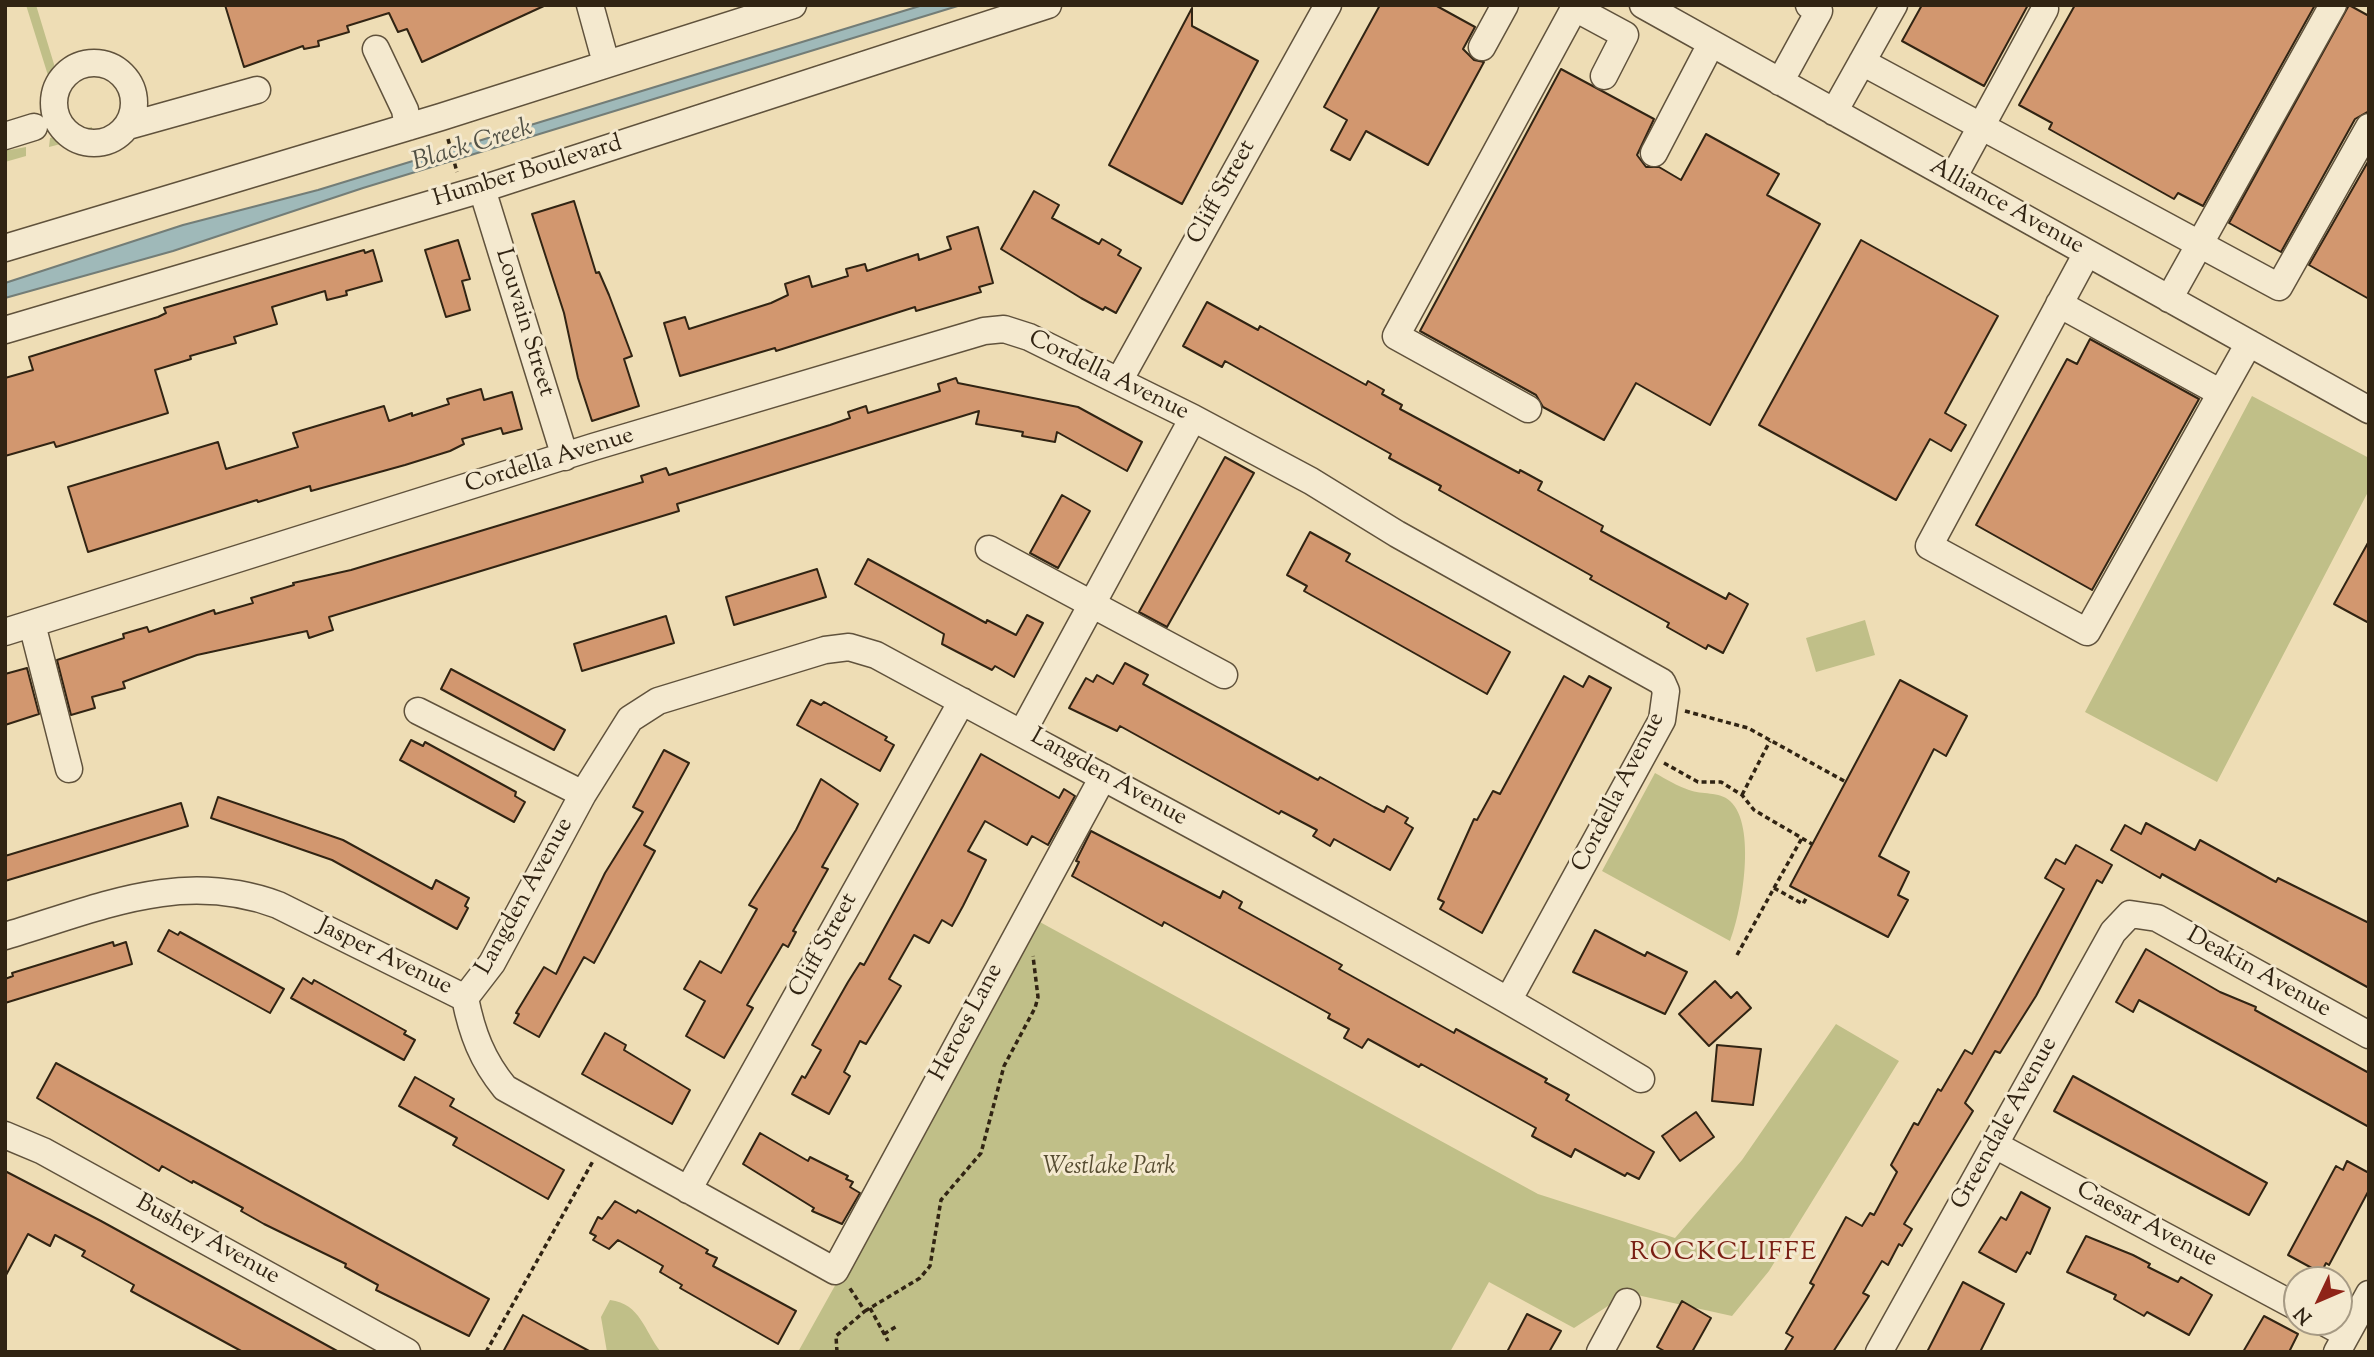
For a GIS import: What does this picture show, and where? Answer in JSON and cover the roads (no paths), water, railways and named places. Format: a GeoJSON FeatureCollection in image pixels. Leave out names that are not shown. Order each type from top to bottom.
{"type":"FeatureCollection","features":[{"type":"Feature","properties":{"kind":"street"},"geometry":{"type":"LineString","coordinates":[[590,5],[606,62]]}},
{"type":"Feature","properties":{"kind":"street"},"geometry":{"type":"LineString","coordinates":[[5,248],[408,127],[606,62],[793,5]]}},
{"type":"Feature","properties":{"kind":"street","name":"Humber Boulevard"},"geometry":{"type":"LineString","coordinates":[[5,330],[482,189],[1048,5]]}},
{"type":"Feature","properties":{"kind":"street","name":"Cliff Street"},"geometry":{"type":"LineString","coordinates":[[1119,381],[1328,5]]}},
{"type":"Feature","properties":{"kind":"street"},"geometry":{"type":"LineString","coordinates":[[1482,47],[1504,5]]}},
{"type":"Feature","properties":{"kind":"street","name":"Alliance Avenue"},"geometry":{"type":"LineString","coordinates":[[1643,5],[1676,13],[1711,44],[2369,410]]}},
{"type":"Feature","properties":{"kind":"street"},"geometry":{"type":"LineString","coordinates":[[1780,82],[1819,11],[1809,5]]}},
{"type":"Feature","properties":{"kind":"street"},"geometry":{"type":"LineString","coordinates":[[1834,112],[1894,5]]}},
{"type":"Feature","properties":{"kind":"street"},"geometry":{"type":"LineString","coordinates":[[2169,299],[2333,5]]}},
{"type":"Feature","properties":{"kind":"street"},"geometry":{"type":"LineString","coordinates":[[1528,409],[1396,336],[1576,6],[1625,35],[1604,76]]}},
{"type":"Feature","properties":{"kind":"street"},"geometry":{"type":"LineString","coordinates":[[1953,178],[2045,9]]}},
{"type":"Feature","properties":{"kind":"street"},"geometry":{"type":"LineString","coordinates":[[1654,153],[1711,44]]}},
{"type":"Feature","properties":{"kind":"street"},"geometry":{"type":"LineString","coordinates":[[376,48],[405,110],[408,127]]}},
{"type":"Feature","properties":{"kind":"street"},"geometry":{"type":"LineString","coordinates":[[1863,62],[2278,287],[2369,127]]}},
{"type":"Feature","properties":{"kind":"street"},"geometry":{"type":"LineString","coordinates":[[128,126],[257,90]]}},
{"type":"Feature","properties":{"kind":"street"},"geometry":{"type":"LineString","coordinates":[[5,136],[34,127]]}},
{"type":"Feature","properties":{"kind":"street","name":"Louvain Street"},"geometry":{"type":"LineString","coordinates":[[482,189],[565,457]]}},
{"type":"Feature","properties":{"kind":"street"},"geometry":{"type":"LineString","coordinates":[[2087,253],[1929,546],[2087,632],[2249,343]]}},
{"type":"Feature","properties":{"kind":"street"},"geometry":{"type":"LineString","coordinates":[[2059,304],[2221,393]]}},
{"type":"Feature","properties":{"kind":"street","name":"Cordella Avenue"},"geometry":{"type":"LineString","coordinates":[[5,632],[565,457],[984,331],[1004,329],[1029,337],[1119,381],[1311,481],[1397,534],[1662,682],[1666,691],[1662,720],[1509,999]]}},
{"type":"Feature","properties":{"kind":"street"},"geometry":{"type":"LineString","coordinates":[[1022,733],[1193,418]]}},
{"type":"Feature","properties":{"kind":"street"},"geometry":{"type":"LineString","coordinates":[[989,549],[1224,675]]}},
{"type":"Feature","properties":{"kind":"street"},"geometry":{"type":"LineString","coordinates":[[32,624],[69,769]]}},
{"type":"Feature","properties":{"kind":"street","name":"Langden Avenue"},"geometry":{"type":"LineString","coordinates":[[465,998],[492,963],[583,794],[630,719],[658,701],[825,650],[849,647],[876,655],[1103,777],[1509,999],[1641,1079]]}},
{"type":"Feature","properties":{"kind":"street","name":"Cliff Street"},"geometry":{"type":"LineString","coordinates":[[688,1190],[962,701]]}},
{"type":"Feature","properties":{"kind":"street","name":"Langden Avenue"},"geometry":{"type":"LineString","coordinates":[[418,710],[583,794]]}},
{"type":"Feature","properties":{"kind":"street","name":"Heroes Lane"},"geometry":{"type":"LineString","coordinates":[[841,1278],[1025,918],[1103,777]]}},
{"type":"Feature","properties":{"kind":"street","name":"Jasper Avenue"},"geometry":{"type":"LineString","coordinates":[[5,936],[171,890],[215,889],[251,895],[278,905],[465,998],[471,1030],[486,1065],[505,1088],[841,1278]]}},
{"type":"Feature","properties":{"kind":"street","name":"Greendale Avenue"},"geometry":{"type":"LineString","coordinates":[[1879,1352],[2113,932],[2130,914],[2146,915]]}},
{"type":"Feature","properties":{"kind":"street","name":"Deakin Avenue"},"geometry":{"type":"LineString","coordinates":[[2146,915],[2157,918],[2369,1035]]}},
{"type":"Feature","properties":{"kind":"street","name":"Bushey Avenue"},"geometry":{"type":"LineString","coordinates":[[5,1135],[44,1151],[407,1352]]}},
{"type":"Feature","properties":{"kind":"street","name":"Caesar Avenue"},"geometry":{"type":"LineString","coordinates":[[1995,1145],[2283,1299]]}},
{"type":"Feature","properties":{"kind":"street"},"geometry":{"type":"LineString","coordinates":[[2353,1314],[2369,1294]]}},
{"type":"Feature","properties":{"kind":"street"},"geometry":{"type":"LineString","coordinates":[[1600,1352],[1627,1302]]}},
{"type":"Feature","properties":{"kind":"water","name":"Black Creek"},"geometry":{"type":"Polygon","coordinates":[[[923,5],[961,5],[363,188],[173,251],[5,298],[5,283],[183,225],[318,190],[923,5]]]}},
{"type":"Feature","properties":{"kind":"district","name":"ROCKCLIFFE"},"geometry":{"type":"Point","coordinates":[1724,1255]}},
{"type":"Feature","properties":{"kind":"park label","name":"Westlake Park"},"geometry":{"type":"Point","coordinates":[1109,1169]}}]}
